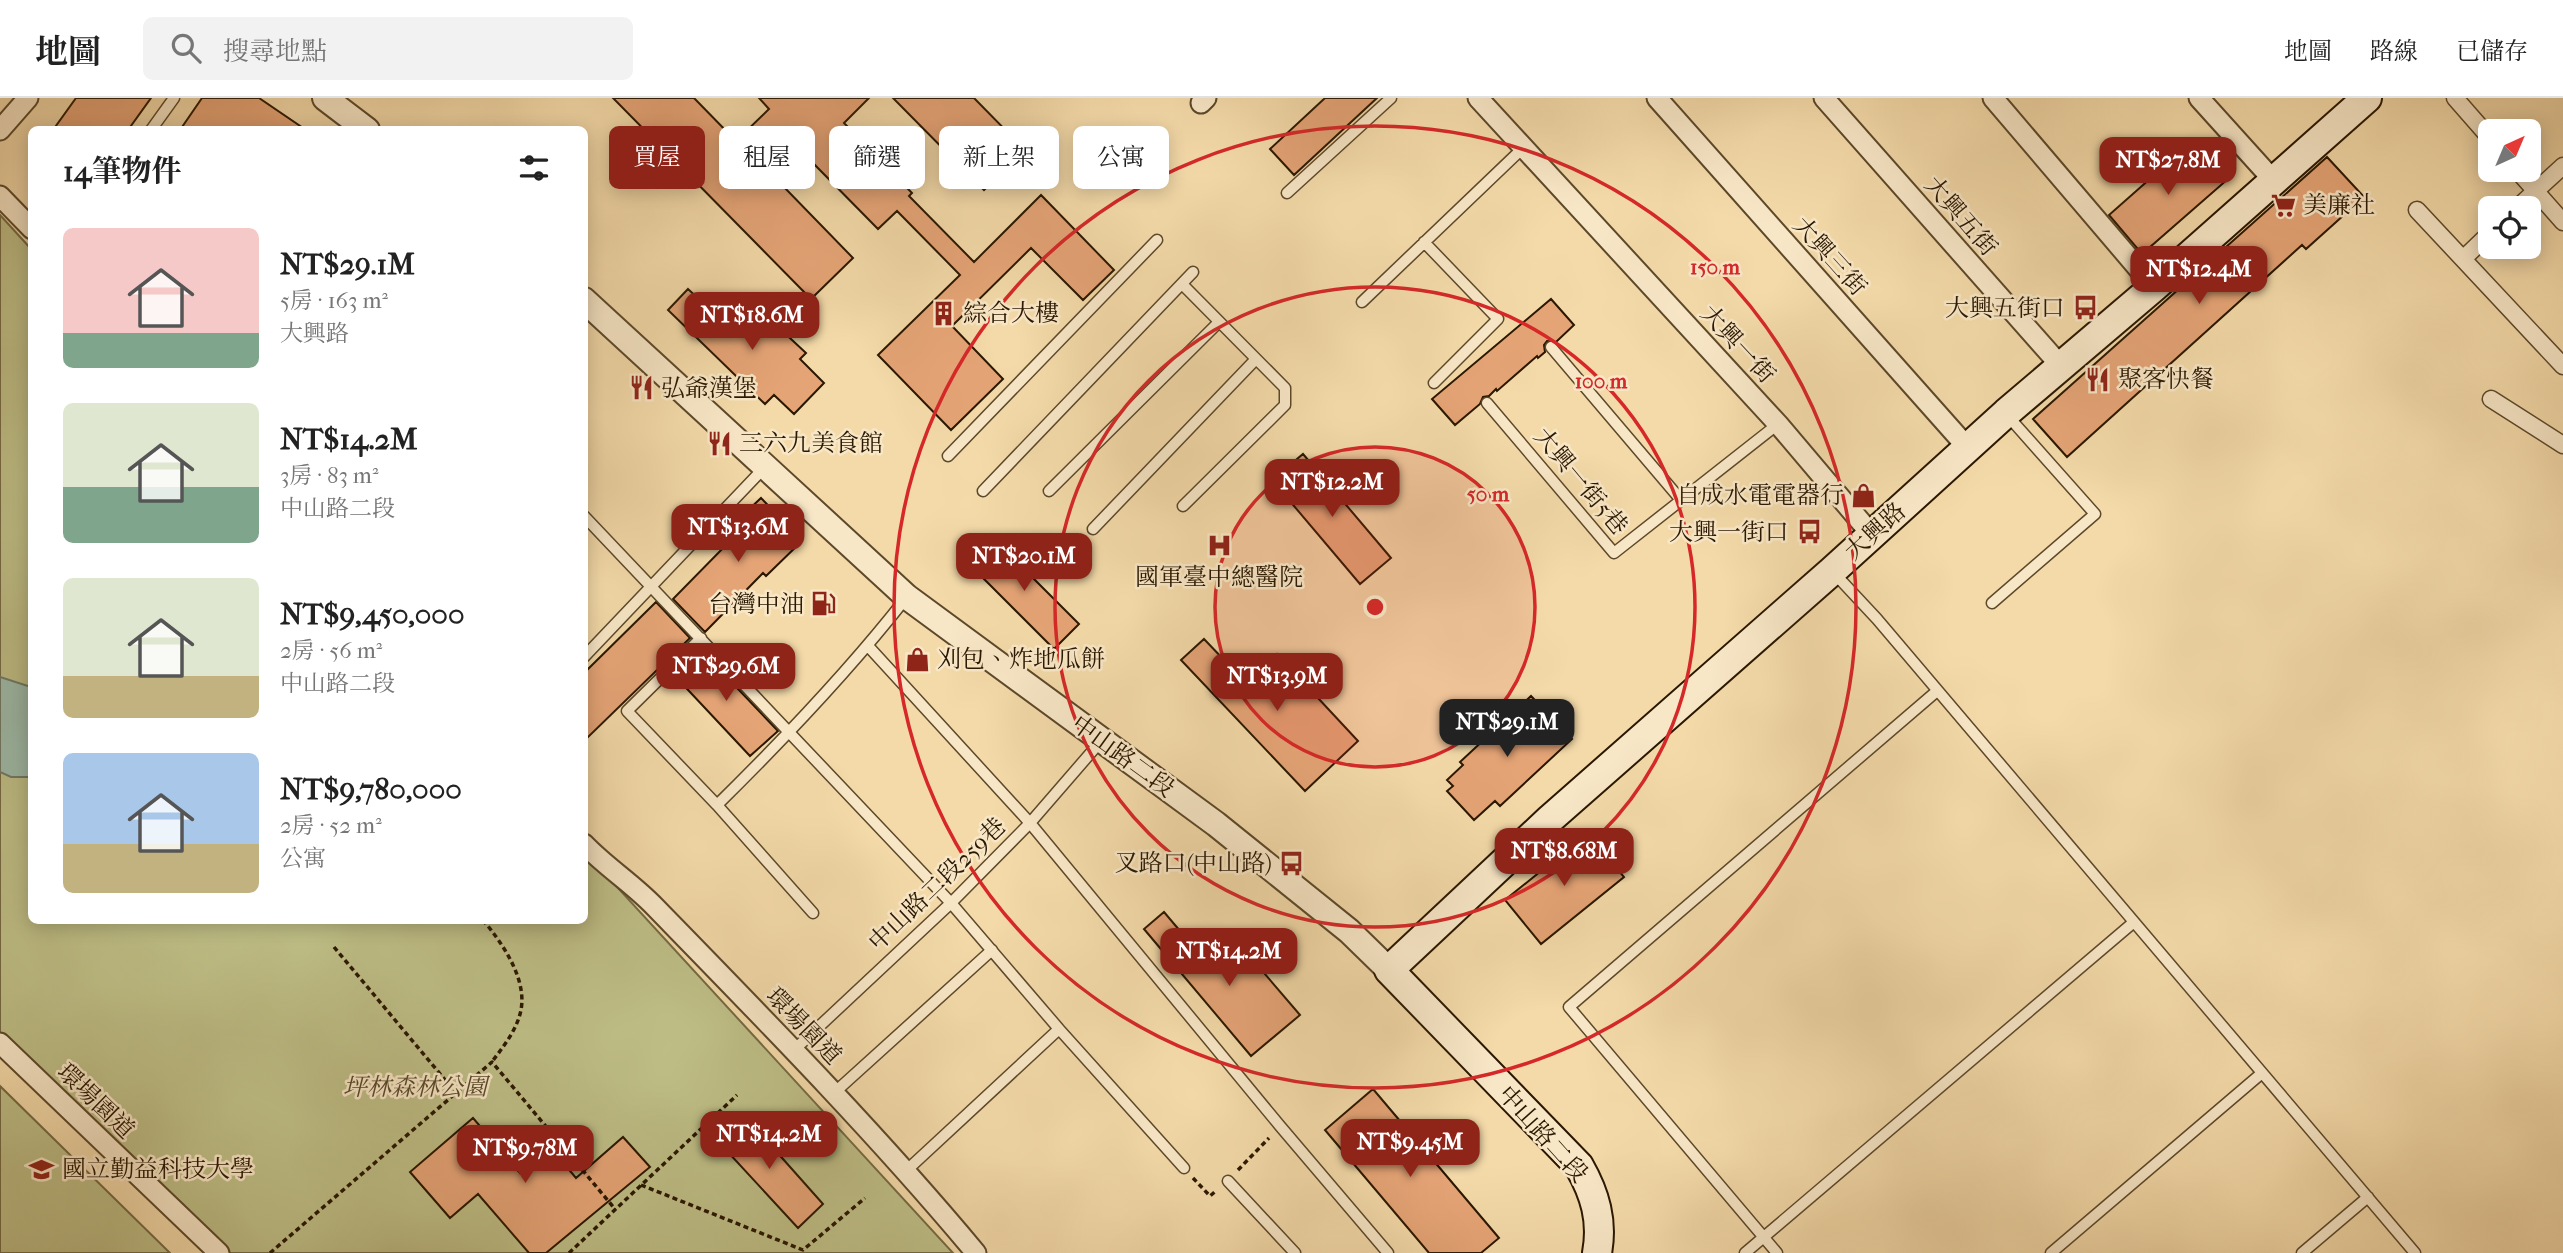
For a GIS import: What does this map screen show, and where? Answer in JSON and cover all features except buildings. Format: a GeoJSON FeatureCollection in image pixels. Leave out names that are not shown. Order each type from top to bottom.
{"type":"FeatureCollection","features":[{"type":"Feature","properties":{"kind":"main road","name":"大興路"},"geometry":{"type":"LineString","coordinates":[[1389,970],[1550,819],[1832,571],[1967,447],[2154,287],[2367,98]]}},
{"type":"Feature","properties":{"kind":"main road","name":"中山路二段"},"geometry":{"type":"LineString","coordinates":[[1389,970],[1578,1166],[1592,1190],[1601,1234],[1597,1253]]}},
{"type":"Feature","properties":{"kind":"street"},"geometry":{"type":"LineString","coordinates":[[0,130],[28,98]]}},
{"type":"Feature","properties":{"kind":"street"},"geometry":{"type":"LineString","coordinates":[[325,98],[362,126]]}},
{"type":"Feature","properties":{"kind":"street","name":"大興一街"},"geometry":{"type":"LineString","coordinates":[[1478,98],[1778,424],[1872,535]]}},
{"type":"Feature","properties":{"kind":"street","name":"大興三街"},"geometry":{"type":"LineString","coordinates":[[1657,98],[1967,447]]}},
{"type":"Feature","properties":{"kind":"street","name":"大興五街"},"geometry":{"type":"LineString","coordinates":[[1825,98],[2060,365]]}},
{"type":"Feature","properties":{"kind":"street"},"geometry":{"type":"LineString","coordinates":[[1993,98],[2154,287]]}},
{"type":"Feature","properties":{"kind":"street"},"geometry":{"type":"LineString","coordinates":[[2199,98],[2274,181]]}},
{"type":"Feature","properties":{"kind":"street"},"geometry":{"type":"LineString","coordinates":[[2455,98],[2478,124]]}},
{"type":"Feature","properties":{"kind":"street"},"geometry":{"type":"LineString","coordinates":[[2530,196],[2563,166]]}},
{"type":"Feature","properties":{"kind":"street"},"geometry":{"type":"LineString","coordinates":[[2528,182],[2563,222]]}},
{"type":"Feature","properties":{"kind":"street"},"geometry":{"type":"LineString","coordinates":[[0,196],[28,225]]}},
{"type":"Feature","properties":{"kind":"street"},"geometry":{"type":"LineString","coordinates":[[2417,210],[2563,366]]}},
{"type":"Feature","properties":{"kind":"street"},"geometry":{"type":"LineString","coordinates":[[2463,259],[2478,245]]}},
{"type":"Feature","properties":{"kind":"street","name":"中山路二段"},"geometry":{"type":"LineString","coordinates":[[588,304],[907,597],[1216,824],[1349,932],[1389,970]]}},
{"type":"Feature","properties":{"kind":"street"},"geometry":{"type":"LineString","coordinates":[[2490,399],[2563,445]]}},
{"type":"Feature","properties":{"kind":"street","name":"環場園道"},"geometry":{"type":"LineString","coordinates":[[588,848],[638,889],[794,1050],[907,1170],[976,1253]]}},
{"type":"Feature","properties":{"kind":"street","name":"環場園道"},"geometry":{"type":"LineString","coordinates":[[0,1043],[219,1253]]}},
{"type":"Feature","properties":{"kind":"lane"},"geometry":{"type":"LineString","coordinates":[[154,126],[174,98]]}},
{"type":"Feature","properties":{"kind":"lane"},"geometry":{"type":"LineString","coordinates":[[1287,193],[1391,98]]}},
{"type":"Feature","properties":{"kind":"lane"},"geometry":{"type":"LineString","coordinates":[[1363,302],[1524,147]]}},
{"type":"Feature","properties":{"kind":"lane"},"geometry":{"type":"LineString","coordinates":[[948,456],[1157,240]]}},
{"type":"Feature","properties":{"kind":"lane"},"geometry":{"type":"LineString","coordinates":[[1424,242],[1498,319],[1434,383]]}},
{"type":"Feature","properties":{"kind":"lane"},"geometry":{"type":"LineString","coordinates":[[983,491],[1193,272]]}},
{"type":"Feature","properties":{"kind":"lane"},"geometry":{"type":"LineString","coordinates":[[1183,285],[1285,388],[1285,405],[1184,506]]}},
{"type":"Feature","properties":{"kind":"lane"},"geometry":{"type":"LineString","coordinates":[[1049,491],[1219,322]]}},
{"type":"Feature","properties":{"kind":"lane"},"geometry":{"type":"LineString","coordinates":[[1551,347],[1681,500]]}},
{"type":"Feature","properties":{"kind":"lane"},"geometry":{"type":"LineString","coordinates":[[1093,529],[1256,359]]}},
{"type":"Feature","properties":{"kind":"lane","name":"大興一街5巷"},"geometry":{"type":"LineString","coordinates":[[1487,403],[1614,553],[1778,424]]}},
{"type":"Feature","properties":{"kind":"lane"},"geometry":{"type":"LineString","coordinates":[[1992,603],[2095,514],[2006,413]]}},
{"type":"Feature","properties":{"kind":"lane"},"geometry":{"type":"LineString","coordinates":[[588,653],[765,467]]}},
{"type":"Feature","properties":{"kind":"lane"},"geometry":{"type":"LineString","coordinates":[[588,520],[951,903],[1059,1030],[1184,1168]]}},
{"type":"Feature","properties":{"kind":"lane"},"geometry":{"type":"LineString","coordinates":[[1832,571],[2415,1253]]}},
{"type":"Feature","properties":{"kind":"lane"},"geometry":{"type":"LineString","coordinates":[[718,805],[790,732],[868,646],[907,597]]}},
{"type":"Feature","properties":{"kind":"lane"},"geometry":{"type":"LineString","coordinates":[[701,638],[627,711],[718,805],[813,913]]}},
{"type":"Feature","properties":{"kind":"lane"},"geometry":{"type":"LineString","coordinates":[[868,646],[1030,823],[1388,1253]]}},
{"type":"Feature","properties":{"kind":"lane"},"geometry":{"type":"LineString","coordinates":[[1777,1253],[1569,1007],[1937,691]]}},
{"type":"Feature","properties":{"kind":"lane","name":"中山路二段259巷"},"geometry":{"type":"LineString","coordinates":[[794,1050],[951,903],[1030,823],[1101,741]]}},
{"type":"Feature","properties":{"kind":"lane"},"geometry":{"type":"LineString","coordinates":[[1745,1253],[2134,922]]}},
{"type":"Feature","properties":{"kind":"lane"},"geometry":{"type":"LineString","coordinates":[[834,1093],[992,950]]}},
{"type":"Feature","properties":{"kind":"lane"},"geometry":{"type":"LineString","coordinates":[[907,1170],[1059,1030]]}},
{"type":"Feature","properties":{"kind":"lane"},"geometry":{"type":"LineString","coordinates":[[2051,1253],[2262,1073]]}},
{"type":"Feature","properties":{"kind":"lane"},"geometry":{"type":"LineString","coordinates":[[1228,1181],[1295,1253]]}},
{"type":"Feature","properties":{"kind":"lane"},"geometry":{"type":"LineString","coordinates":[[2302,1253],[2368,1198]]}},
{"type":"Feature","properties":{"kind":"path"},"geometry":{"type":"LineString","coordinates":[[270,1253],[492,1062],[512,1033],[522,1008],[518,977],[506,949],[486,924]]}},
{"type":"Feature","properties":{"kind":"path"},"geometry":{"type":"LineString","coordinates":[[334,947],[456,1093]]}},
{"type":"Feature","properties":{"kind":"path"},"geometry":{"type":"LineString","coordinates":[[492,1062],[615,1209]]}},
{"type":"Feature","properties":{"kind":"path"},"geometry":{"type":"LineString","coordinates":[[569,1253],[737,1095]]}},
{"type":"Feature","properties":{"kind":"path"},"geometry":{"type":"LineString","coordinates":[[642,1185],[803,1250],[865,1198]]}},
{"type":"Feature","properties":{"kind":"green space","name":"坪林森林公園"},"geometry":{"type":"Polygon","coordinates":[[[0,215],[28,246],[28,924],[588,924],[588,855],[953,1253],[220,1253],[0,1035],[0,215]]]}},
{"type":"Feature","properties":{"kind":"green space","name":"國立勤益科技大學"},"geometry":{"type":"Polygon","coordinates":[[[0,1086],[170,1253],[0,1253],[0,1086]]]}},
{"type":"Feature","properties":{"kind":"shaded area"},"geometry":{"type":"Polygon","coordinates":[[[0,677],[28,686],[28,777],[11,777],[0,772],[0,677]]]}},
{"type":"Feature","properties":{"kind":"place","name":"美廉社"},"geometry":{"type":"Point","coordinates":[2283,205]}},
{"type":"Feature","properties":{"kind":"place","name":"大興五街口"},"geometry":{"type":"Point","coordinates":[2085,308]}},
{"type":"Feature","properties":{"kind":"place","name":"綜合大樓"},"geometry":{"type":"Point","coordinates":[943,313]}},
{"type":"Feature","properties":{"kind":"place","name":"聚客快餐"},"geometry":{"type":"Point","coordinates":[2098,379]}},
{"type":"Feature","properties":{"kind":"place","name":"弘爺漢堡"},"geometry":{"type":"Point","coordinates":[641,388]}},
{"type":"Feature","properties":{"kind":"place","name":"三六九美食館"},"geometry":{"type":"Point","coordinates":[719,443]}},
{"type":"Feature","properties":{"kind":"place","name":"自成水電電器行"},"geometry":{"type":"Point","coordinates":[1864,495]}},
{"type":"Feature","properties":{"kind":"place","name":"大興一街口"},"geometry":{"type":"Point","coordinates":[1809,532]}},
{"type":"Feature","properties":{"kind":"place","name":"國軍臺中總醫院"},"geometry":{"type":"Point","coordinates":[1219,546]}},
{"type":"Feature","properties":{"kind":"place","name":"台灣中油"},"geometry":{"type":"Point","coordinates":[824,604]}},
{"type":"Feature","properties":{"kind":"place","name":"刈包、炸地瓜餅"},"geometry":{"type":"Point","coordinates":[917,659]}},
{"type":"Feature","properties":{"kind":"place","name":"叉路口(中山路)"},"geometry":{"type":"Point","coordinates":[1292,863]}},
{"type":"Feature","properties":{"kind":"place","name":"國立勤益科技大學"},"geometry":{"type":"Point","coordinates":[42,1169]}}]}
